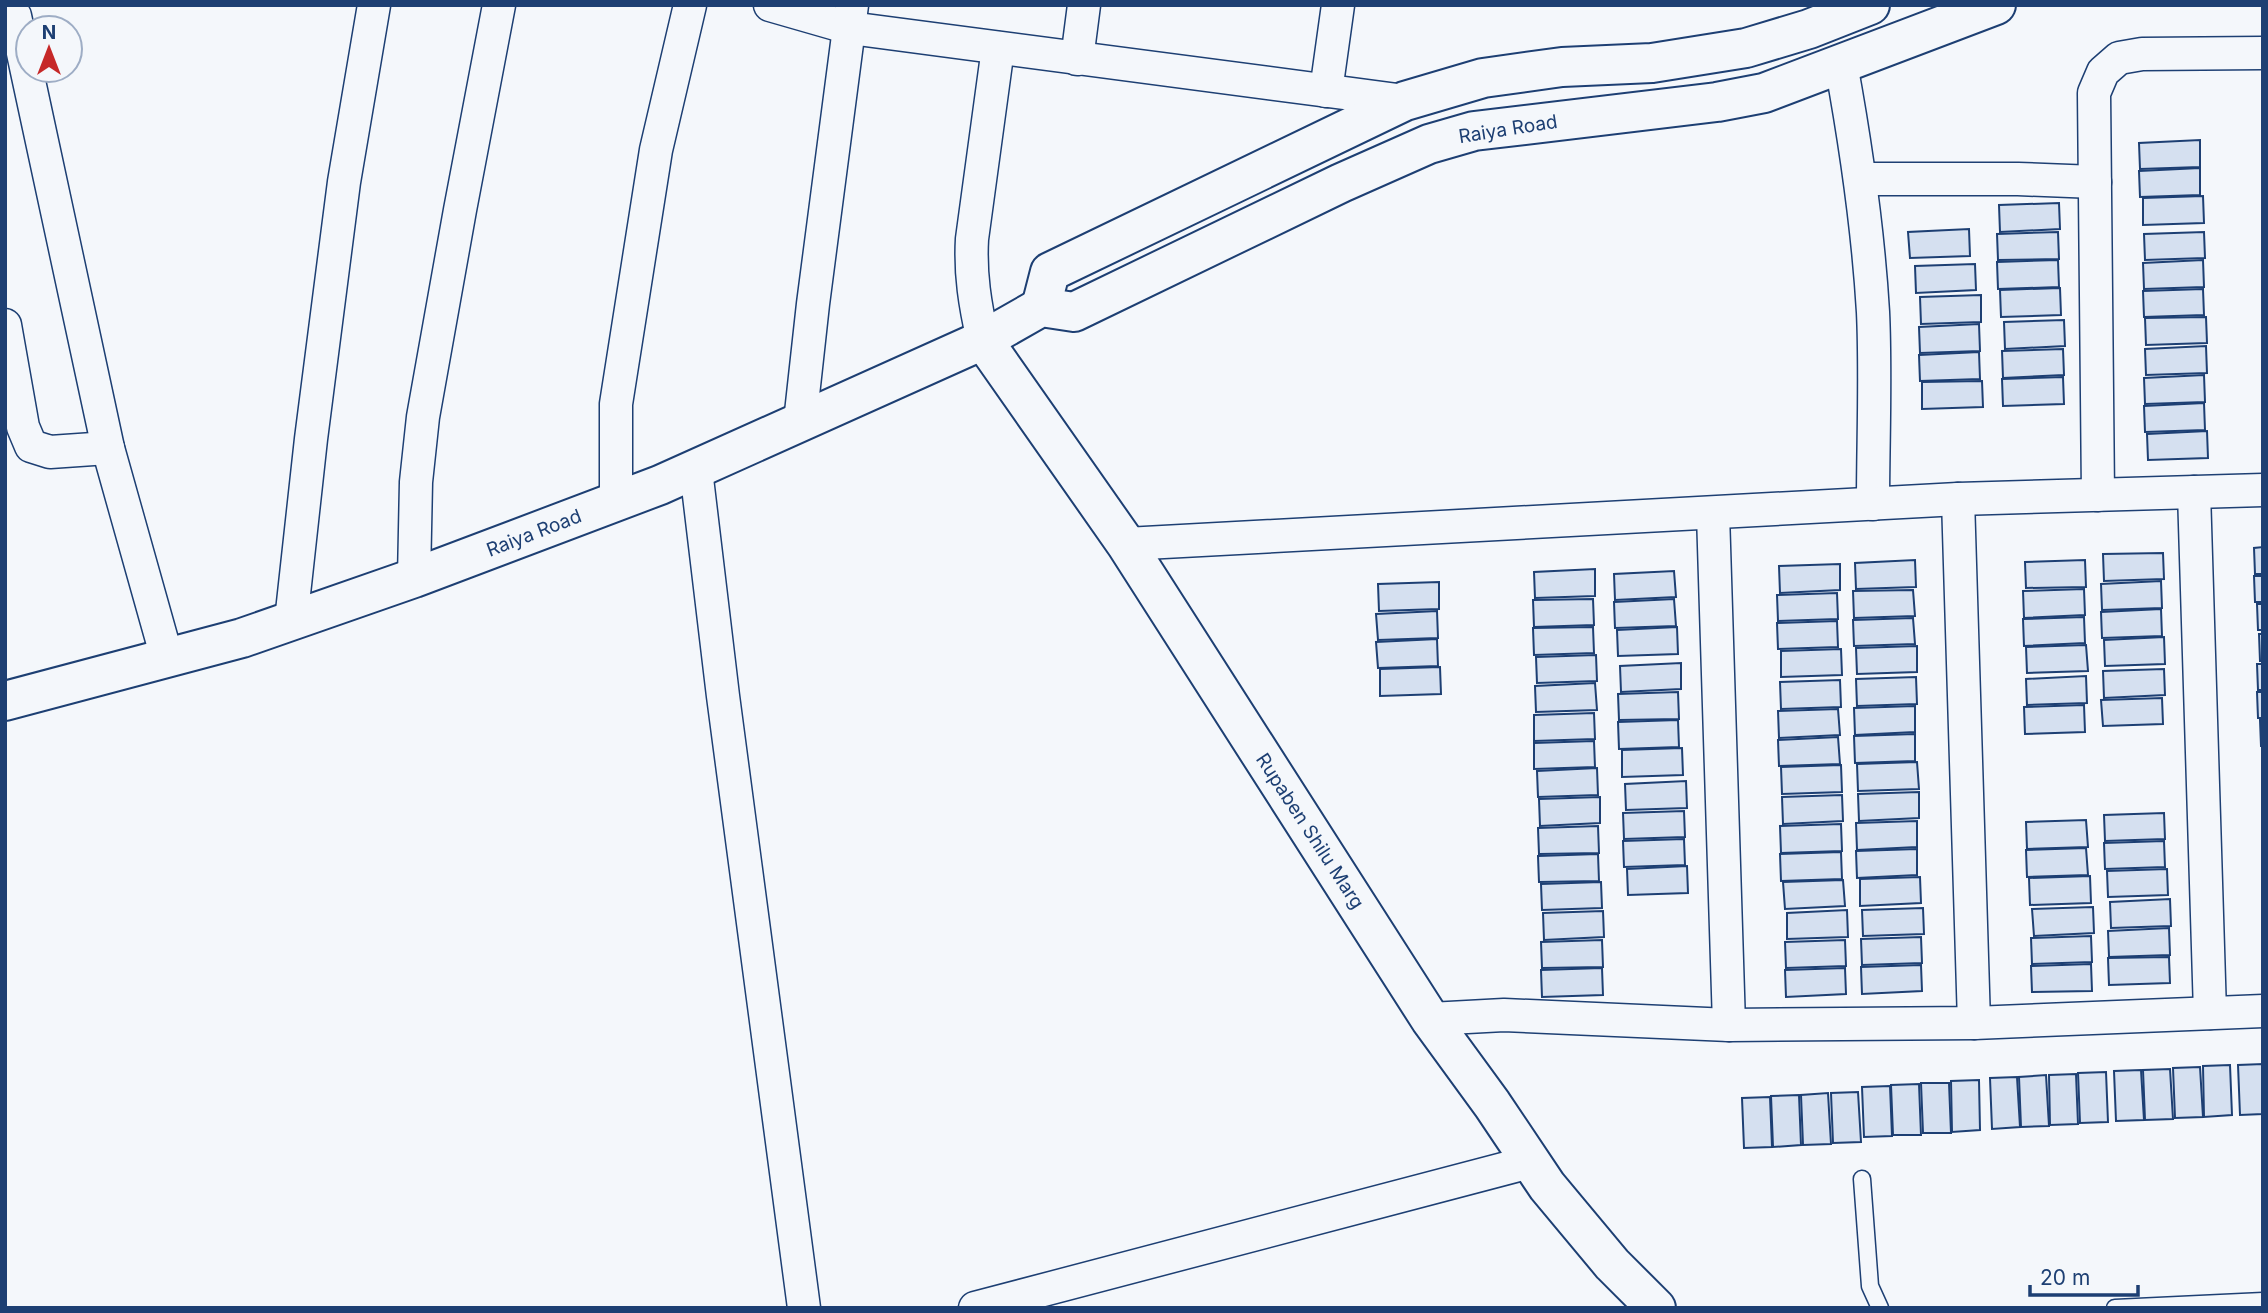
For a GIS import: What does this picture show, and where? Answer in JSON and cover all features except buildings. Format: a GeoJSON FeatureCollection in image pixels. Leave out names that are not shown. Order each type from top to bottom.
{"type":"FeatureCollection","features":[{"type":"Feature","properties":{"kind":"street"},"geometry":{"type":"LineString","coordinates":[[291,621],[344,181],[374,5]]}},
{"type":"Feature","properties":{"kind":"street"},"geometry":{"type":"LineString","coordinates":[[414,578],[416,482],[424,417],[499,5]]}},
{"type":"Feature","properties":{"kind":"street"},"geometry":{"type":"LineString","coordinates":[[616,502],[616,404],[656,150],[690,5]]}},
{"type":"Feature","properties":{"kind":"street"},"geometry":{"type":"LineString","coordinates":[[770,5],[851,17],[998,48],[1405,102]]}},
{"type":"Feature","properties":{"kind":"street"},"geometry":{"type":"LineString","coordinates":[[1077,59],[1084,5]]}},
{"type":"Feature","properties":{"kind":"street"},"geometry":{"type":"LineString","coordinates":[[1326,91],[1338,5]]}},
{"type":"Feature","properties":{"kind":"street"},"geometry":{"type":"LineString","coordinates":[[1041,307],[1050,272],[1405,102],[1483,78],[1562,67],[1652,63],[1746,48],[1809,29],[1870,5]]}},
{"type":"Feature","properties":{"kind":"street","name":"Raiya Road"},"geometry":{"type":"LineString","coordinates":[[5,701],[242,638],[414,578],[616,502],[696,470],[983,340],[1041,307],[1074,312],[1341,183],[1429,144],[1474,131],[1729,100],[1765,93],[1841,64],[1936,16],[1996,5]]}},
{"type":"Feature","properties":{"kind":"street"},"geometry":{"type":"LineString","coordinates":[[800,422],[851,17]]}},
{"type":"Feature","properties":{"kind":"street"},"geometry":{"type":"LineString","coordinates":[[983,340],[973,298],[972,239],[998,48]]}},
{"type":"Feature","properties":{"kind":"street"},"geometry":{"type":"LineString","coordinates":[[2098,495],[2094,93],[2103,72],[2119,58],[2142,54],[2263,53]]}},
{"type":"Feature","properties":{"kind":"street"},"geometry":{"type":"LineString","coordinates":[[1841,64],[1860,179],[1873,316],[1873,504]]}},
{"type":"Feature","properties":{"kind":"street"},"geometry":{"type":"LineString","coordinates":[[30,84],[108,448],[167,658]]}},
{"type":"Feature","properties":{"kind":"street"},"geometry":{"type":"LineString","coordinates":[[1860,179],[2095,182]]}},
{"type":"Feature","properties":{"kind":"street"},"geometry":{"type":"LineString","coordinates":[[5,325],[23,426],[31,446],[50,452],[108,448]]}},
{"type":"Feature","properties":{"kind":"street","name":"Rupaben Shilu Marg"},"geometry":{"type":"LineString","coordinates":[[983,340],[1126,544],[1430,1019],[1492,1104],[1546,1186],[1612,1264],[1656,1308]]}},
{"type":"Feature","properties":{"kind":"street"},"geometry":{"type":"LineString","coordinates":[[696,470],[804,1308]]}},
{"type":"Feature","properties":{"kind":"street"},"geometry":{"type":"LineString","coordinates":[[1126,544],[1958,499],[2263,490]]}},
{"type":"Feature","properties":{"kind":"street"},"geometry":{"type":"LineString","coordinates":[[2194,492],[2210,1013]]}},
{"type":"Feature","properties":{"kind":"street"},"geometry":{"type":"LineString","coordinates":[[1958,499],[1974,1023]]}},
{"type":"Feature","properties":{"kind":"street"},"geometry":{"type":"LineString","coordinates":[[1713,514],[1730,1025]]}},
{"type":"Feature","properties":{"kind":"street"},"geometry":{"type":"LineString","coordinates":[[1430,1019],[1504,1015],[1730,1025],[1974,1023],[2263,1011]]}},
{"type":"Feature","properties":{"kind":"street"},"geometry":{"type":"LineString","coordinates":[[975,1308],[1530,1162]]}},
{"type":"Feature","properties":{"kind":"lane"},"geometry":{"type":"LineString","coordinates":[[1862,1179],[1870,1286],[1880,1308]]}},
{"type":"Feature","properties":{"kind":"lane"},"geometry":{"type":"LineString","coordinates":[[2115,1308],[2263,1301]]}}]}
